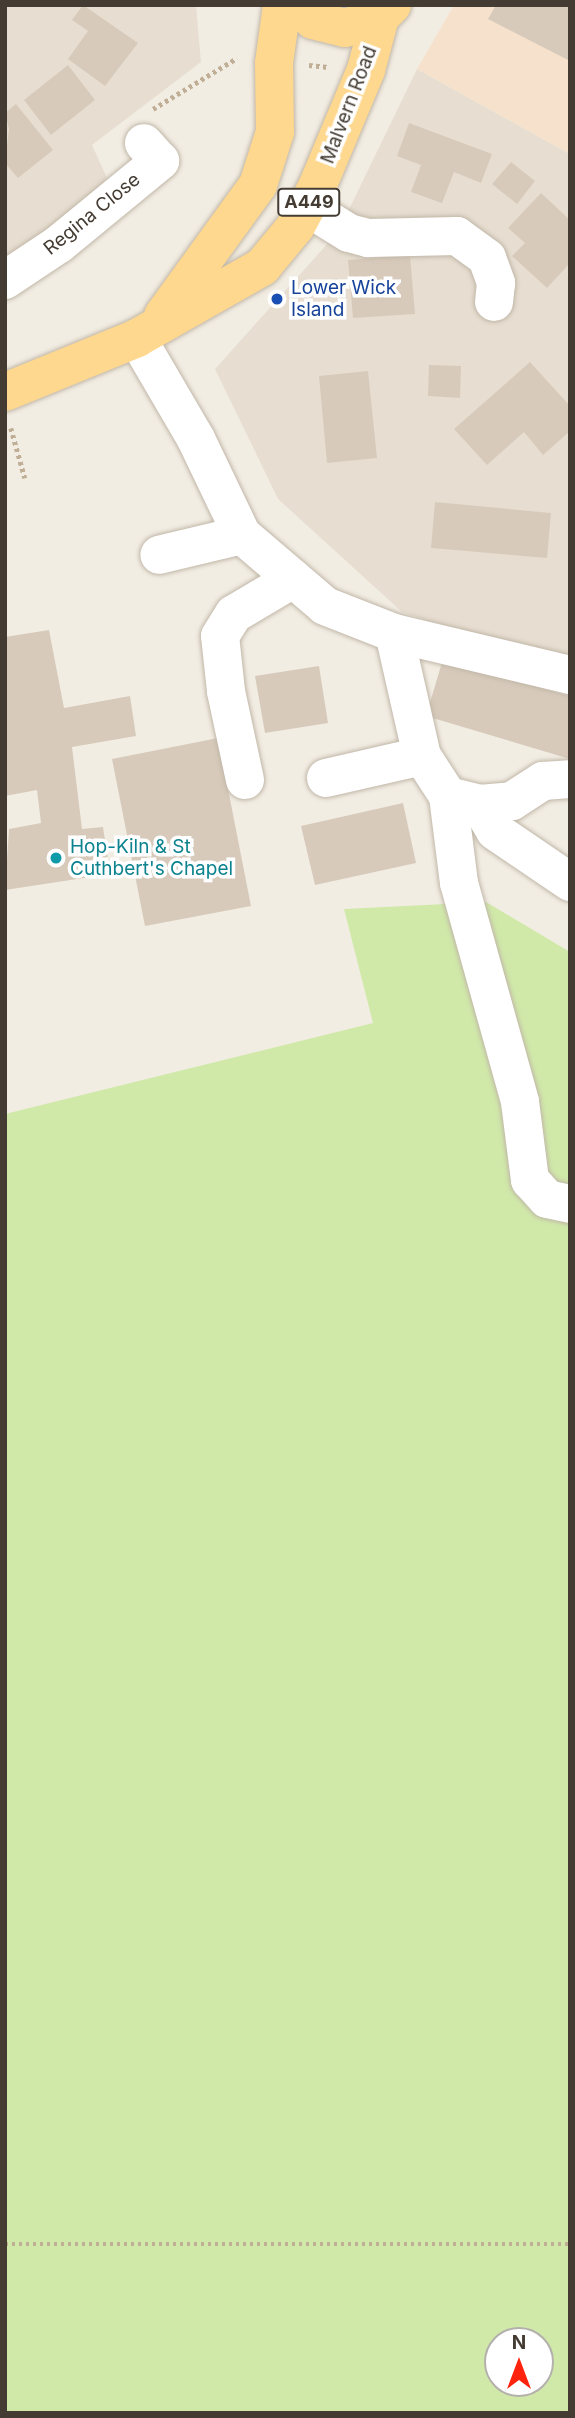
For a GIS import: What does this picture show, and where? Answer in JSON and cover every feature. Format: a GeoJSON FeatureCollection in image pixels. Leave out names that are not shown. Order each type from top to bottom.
{"type":"FeatureCollection","features":[{"type":"Feature","properties":{"kind":"main road","name":"A449"},"geometry":{"type":"LineString","coordinates":[[148,330],[258,185],[275,132],[274,63],[282,5]]}},
{"type":"Feature","properties":{"kind":"main road"},"geometry":{"type":"LineString","coordinates":[[296,5],[313,20],[345,28],[386,11]]}},
{"type":"Feature","properties":{"kind":"main road","name":"Malvern Road"},"geometry":{"type":"LineString","coordinates":[[7,406],[262,267],[307,207],[366,70],[386,11]]}},
{"type":"Feature","properties":{"kind":"street","name":"Regina Close"},"geometry":{"type":"LineString","coordinates":[[5,280],[59,244],[160,161],[144,143]]}},
{"type":"Feature","properties":{"kind":"street"},"geometry":{"type":"LineString","coordinates":[[307,207],[349,233],[368,238],[457,236],[486,258],[496,283],[494,302]]}},
{"type":"Feature","properties":{"kind":"street"},"geometry":{"type":"LineString","coordinates":[[148,330],[242,535],[325,606],[394,633],[570,675]]}},
{"type":"Feature","properties":{"kind":"street"},"geometry":{"type":"LineString","coordinates":[[159,555],[242,535]]}},
{"type":"Feature","properties":{"kind":"street"},"geometry":{"type":"LineString","coordinates":[[245,780],[226,691],[220,636],[234,614],[293,579]]}},
{"type":"Feature","properties":{"kind":"street"},"geometry":{"type":"LineString","coordinates":[[394,633],[422,757],[495,831],[570,882]]}},
{"type":"Feature","properties":{"kind":"street"},"geometry":{"type":"LineString","coordinates":[[326,778],[422,757]]}},
{"type":"Feature","properties":{"kind":"street"},"geometry":{"type":"LineString","coordinates":[[464,800],[512,801],[543,781],[570,779]]}},
{"type":"Feature","properties":{"kind":"street"},"geometry":{"type":"LineString","coordinates":[[464,800],[459,883],[520,1101],[530,1180],[547,1199],[570,1204]]}},
{"type":"Feature","properties":{"kind":"path"},"geometry":{"type":"LineString","coordinates":[[7,406],[25,478]]}},
{"type":"Feature","properties":{"kind":"path"},"geometry":{"type":"LineString","coordinates":[[5,2244],[570,2244]]}},
{"type":"Feature","properties":{"kind":"shaded area"},"geometry":{"type":"Polygon","coordinates":[[[5,5],[196,5],[201,62],[92,145],[107,178],[55,229],[5,257],[5,5]]]}},
{"type":"Feature","properties":{"kind":"shaded area"},"geometry":{"type":"Polygon","coordinates":[[[454,5],[570,5],[570,154],[417,69],[454,5]]]}},
{"type":"Feature","properties":{"kind":"shaded area"},"geometry":{"type":"Polygon","coordinates":[[[417,69],[570,154],[570,668],[402,612],[278,499],[215,369],[338,232],[417,69]]]}},
{"type":"Feature","properties":{"kind":"green space"},"geometry":{"type":"Polygon","coordinates":[[[486,902],[570,952],[570,2413],[5,2413],[5,1114],[373,1023],[344,909],[486,902]]]}},
{"type":"Feature","properties":{"kind":"building"},"geometry":{"type":"Polygon","coordinates":[[[83,5],[138,43],[105,86],[68,59],[88,31],[72,20],[83,5]]]}},
{"type":"Feature","properties":{"kind":"building"},"geometry":{"type":"Polygon","coordinates":[[[496,5],[570,5],[570,61],[488,19],[496,5]]]}},
{"type":"Feature","properties":{"kind":"building"},"geometry":{"type":"Polygon","coordinates":[[[68,65],[95,100],[51,135],[24,100],[68,65]]]}},
{"type":"Feature","properties":{"kind":"building"},"geometry":{"type":"Polygon","coordinates":[[[16,104],[53,150],[18,178],[5,163],[9,129],[5,113],[16,104]]]}},
{"type":"Feature","properties":{"kind":"building"},"geometry":{"type":"Polygon","coordinates":[[[409,123],[492,154],[481,183],[454,172],[442,203],[411,192],[421,165],[397,156],[409,123]]]}},
{"type":"Feature","properties":{"kind":"building"},"geometry":{"type":"Polygon","coordinates":[[[511,162],[535,181],[517,204],[492,184],[511,162]]]}},
{"type":"Feature","properties":{"kind":"building"},"geometry":{"type":"Polygon","coordinates":[[[541,193],[570,220],[570,263],[547,288],[512,256],[525,243],[508,228],[541,193]]]}},
{"type":"Feature","properties":{"kind":"building"},"geometry":{"type":"Polygon","coordinates":[[[410,255],[415,314],[353,318],[348,260],[410,255]]]}},
{"type":"Feature","properties":{"kind":"building"},"geometry":{"type":"Polygon","coordinates":[[[530,362],[570,406],[570,431],[543,455],[524,432],[487,465],[454,429],[530,362]]]}},
{"type":"Feature","properties":{"kind":"building"},"geometry":{"type":"Polygon","coordinates":[[[429,365],[461,366],[460,398],[428,396],[429,365]]]}},
{"type":"Feature","properties":{"kind":"building"},"geometry":{"type":"Polygon","coordinates":[[[368,371],[377,458],[327,463],[319,376],[368,371]]]}},
{"type":"Feature","properties":{"kind":"building"},"geometry":{"type":"Polygon","coordinates":[[[435,502],[551,513],[547,558],[431,548],[435,502]]]}},
{"type":"Feature","properties":{"kind":"building"},"geometry":{"type":"Polygon","coordinates":[[[49,630],[64,708],[130,696],[136,736],[72,747],[82,829],[103,827],[110,874],[5,890],[9,829],[41,823],[37,790],[5,796],[5,637],[49,630]]]}},
{"type":"Feature","properties":{"kind":"building"},"geometry":{"type":"Polygon","coordinates":[[[443,659],[570,696],[570,759],[426,716],[443,659]]]}},
{"type":"Feature","properties":{"kind":"building"},"geometry":{"type":"Polygon","coordinates":[[[319,666],[328,723],[265,733],[255,676],[319,666]]]}},
{"type":"Feature","properties":{"kind":"building"},"geometry":{"type":"Polygon","coordinates":[[[218,738],[251,906],[145,926],[112,759],[218,738]]]}},
{"type":"Feature","properties":{"kind":"building"},"geometry":{"type":"Polygon","coordinates":[[[403,803],[416,863],[315,885],[301,826],[403,803]]]}},
{"type":"Feature","properties":{"kind":"place","name":"Lower Wick Island"},"geometry":{"type":"Point","coordinates":[277,299]}},
{"type":"Feature","properties":{"kind":"place","name":"Hop-Kiln & St Cuthbert's Chapel"},"geometry":{"type":"Point","coordinates":[56,858]}}]}
